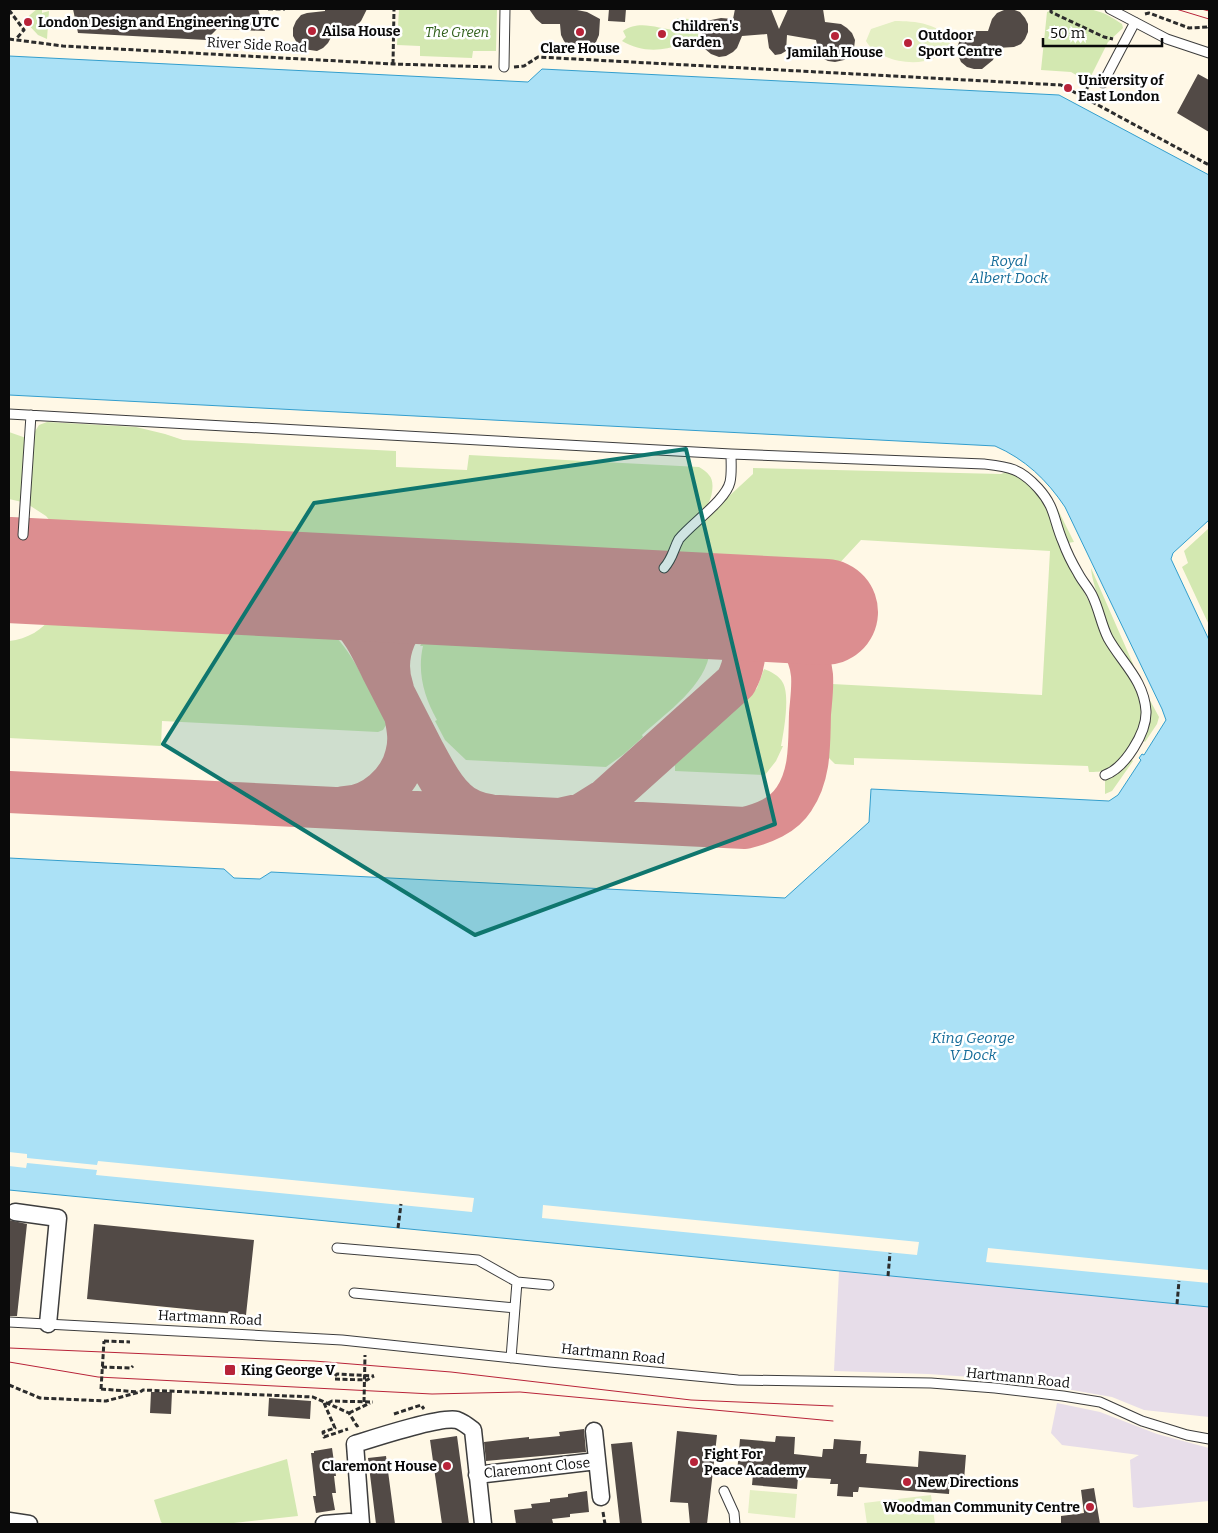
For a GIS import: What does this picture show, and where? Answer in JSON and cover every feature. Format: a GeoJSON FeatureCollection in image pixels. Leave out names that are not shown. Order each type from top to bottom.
{"type":"FeatureCollection","features":[{"type":"Feature","properties":{"kind":"street"},"geometry":{"type":"LineString","coordinates":[[15,1212],[58,1218],[48,1324]]}},
{"type":"Feature","properties":{"kind":"street","name":"Claremont Close"},"geometry":{"type":"LineString","coordinates":[[361,1524],[361,1442],[448,1420],[458,1420],[473,1430],[484,1524]]}},
{"type":"Feature","properties":{"kind":"street","name":"Claremont Close"},"geometry":{"type":"LineString","coordinates":[[594,1431],[601,1496]]}},
{"type":"Feature","properties":{"kind":"street","name":"Claremont Close"},"geometry":{"type":"LineString","coordinates":[[477,1475],[597,1461]]}},
{"type":"Feature","properties":{"kind":"street"},"geometry":{"type":"LineString","coordinates":[[9,1521],[29,1524]]}},
{"type":"Feature","properties":{"kind":"street"},"geometry":{"type":"LineString","coordinates":[[324,1524],[349,1522],[361,1524]]}},
{"type":"Feature","properties":{"kind":"lane"},"geometry":{"type":"LineString","coordinates":[[504,67],[505,9]]}},
{"type":"Feature","properties":{"kind":"lane"},"geometry":{"type":"LineString","coordinates":[[1110,9],[1166,39],[1209,53]]}},
{"type":"Feature","properties":{"kind":"lane"},"geometry":{"type":"LineString","coordinates":[[1104,83],[1135,22]]}},
{"type":"Feature","properties":{"kind":"lane"},"geometry":{"type":"LineString","coordinates":[[9,414],[73,416],[731,454],[1007,466],[1028,478],[1053,509],[1061,537],[1078,574],[1092,594],[1104,629],[1117,652],[1132,670],[1144,701],[1146,719],[1139,739],[1121,764],[1111,773],[1105,775]]}},
{"type":"Feature","properties":{"kind":"lane"},"geometry":{"type":"LineString","coordinates":[[23,535],[31,415]]}},
{"type":"Feature","properties":{"kind":"lane"},"geometry":{"type":"LineString","coordinates":[[664,568],[672,560],[675,546],[679,539],[727,489],[730,482],[731,454]]}},
{"type":"Feature","properties":{"kind":"lane"},"geometry":{"type":"LineString","coordinates":[[336,1248],[478,1260],[517,1282],[549,1285]]}},
{"type":"Feature","properties":{"kind":"lane"},"geometry":{"type":"LineString","coordinates":[[511,1358],[517,1282]]}},
{"type":"Feature","properties":{"kind":"lane"},"geometry":{"type":"LineString","coordinates":[[354,1293],[515,1308]]}},
{"type":"Feature","properties":{"kind":"lane","name":"Hartmann Road"},"geometry":{"type":"LineString","coordinates":[[9,1322],[342,1340],[738,1380],[931,1383],[1053,1395],[1100,1402],[1142,1421],[1187,1435],[1209,1439]]}},
{"type":"Feature","properties":{"kind":"lane"},"geometry":{"type":"LineString","coordinates":[[724,1491],[734,1513],[735,1524]]}},
{"type":"Feature","properties":{"kind":"path"},"geometry":{"type":"LineString","coordinates":[[268,9],[286,9]]}},
{"type":"Feature","properties":{"kind":"path"},"geometry":{"type":"LineString","coordinates":[[393,64],[394,9]]}},
{"type":"Feature","properties":{"kind":"path"},"geometry":{"type":"LineString","coordinates":[[1052,9],[1051,12],[1104,37],[1114,39]]}},
{"type":"Feature","properties":{"kind":"path"},"geometry":{"type":"LineString","coordinates":[[9,10],[24,30],[16,39]]}},
{"type":"Feature","properties":{"kind":"path"},"geometry":{"type":"LineString","coordinates":[[1142,14],[1149,14],[1188,28],[1208,27],[1209,25]]}},
{"type":"Feature","properties":{"kind":"path","name":"River Side Road"},"geometry":{"type":"LineString","coordinates":[[9,39],[63,46],[393,64],[504,67],[524,66],[538,57],[1062,85],[1209,165]]}},
{"type":"Feature","properties":{"kind":"path"},"geometry":{"type":"LineString","coordinates":[[398,1228],[401,1204]]}},
{"type":"Feature","properties":{"kind":"path"},"geometry":{"type":"LineString","coordinates":[[888,1276],[890,1253]]}},
{"type":"Feature","properties":{"kind":"path"},"geometry":{"type":"LineString","coordinates":[[1177,1304],[1179,1281]]}},
{"type":"Feature","properties":{"kind":"path"},"geometry":{"type":"LineString","coordinates":[[129,1342],[104,1341],[101,1389],[140,1392]]}},
{"type":"Feature","properties":{"kind":"path"},"geometry":{"type":"LineString","coordinates":[[364,1402],[366,1355]]}},
{"type":"Feature","properties":{"kind":"path"},"geometry":{"type":"LineString","coordinates":[[102,1366],[131,1368],[133,1366]]}},
{"type":"Feature","properties":{"kind":"path"},"geometry":{"type":"LineString","coordinates":[[337,1374],[365,1376],[374,1376],[367,1380],[335,1377],[337,1374]]}},
{"type":"Feature","properties":{"kind":"path"},"geometry":{"type":"LineString","coordinates":[[9,1385],[40,1398],[106,1401],[143,1390],[313,1397],[349,1413],[357,1426],[366,1423]]}},
{"type":"Feature","properties":{"kind":"path"},"geometry":{"type":"LineString","coordinates":[[326,1403],[332,1401],[373,1402],[349,1413]]}},
{"type":"Feature","properties":{"kind":"path"},"geometry":{"type":"LineString","coordinates":[[326,1403],[335,1428],[323,1432],[324,1436],[336,1433]]}},
{"type":"Feature","properties":{"kind":"path"},"geometry":{"type":"LineString","coordinates":[[394,1414],[421,1405],[424,1407],[424,1410],[421,1412]]}},
{"type":"Feature","properties":{"kind":"highlighted area"},"geometry":{"type":"Polygon","coordinates":[[[686,449],[775,824],[475,935],[163,744],[314,503],[686,449]]]}},
{"type":"Feature","properties":{"kind":"shaded area"},"geometry":{"type":"Polygon","coordinates":[[[839,1271],[1209,1307],[1209,1417],[1144,1410],[1112,1397],[1015,1380],[928,1374],[834,1371],[839,1271]]]}},
{"type":"Feature","properties":{"kind":"shaded area"},"geometry":{"type":"Polygon","coordinates":[[[1057,1403],[1100,1412],[1157,1434],[1209,1448],[1209,1501],[1133,1507],[1130,1460],[1139,1455],[1062,1445],[1051,1433],[1057,1403]]]}},
{"type":"Feature","properties":{"kind":"green space"},"geometry":{"type":"Polygon","coordinates":[[[37,9],[42,9],[42,13],[49,11],[47,39],[38,35],[24,20],[37,9]]]}},
{"type":"Feature","properties":{"kind":"green space","name":"The Green"},"geometry":{"type":"Polygon","coordinates":[[[399,9],[497,9],[496,51],[473,51],[472,58],[420,56],[420,46],[397,45],[399,9]]]}},
{"type":"Feature","properties":{"kind":"green space"},"geometry":{"type":"Polygon","coordinates":[[[1054,9],[1090,9],[1113,18],[1122,24],[1123,28],[1108,42],[1088,82],[1071,72],[1041,70],[1047,12],[1054,9]]]}},
{"type":"Feature","properties":{"kind":"green space","name":"Children's Garden"},"geometry":{"type":"Polygon","coordinates":[[[677,18],[700,20],[698,37],[683,37],[681,44],[674,47],[651,50],[629,45],[622,41],[626,37],[623,31],[629,27],[642,25],[676,30],[677,18]]]}},
{"type":"Feature","properties":{"kind":"green space","name":"Outdoor Sport Centre"},"geometry":{"type":"Polygon","coordinates":[[[895,21],[919,23],[935,27],[946,37],[950,44],[943,53],[933,59],[921,62],[895,60],[883,56],[866,41],[871,29],[895,21]]]}},
{"type":"Feature","properties":{"kind":"green space"},"geometry":{"type":"Polygon","coordinates":[[[47,422],[136,427],[183,440],[396,451],[396,467],[467,470],[469,455],[699,467],[710,477],[712,492],[710,500],[702,511],[675,537],[667,559],[58,530],[46,516],[29,505],[34,433],[39,425],[47,422]]]}},
{"type":"Feature","properties":{"kind":"green space"},"geometry":{"type":"Polygon","coordinates":[[[9,432],[26,438],[22,502],[9,499],[9,432]]]}},
{"type":"Feature","properties":{"kind":"green space"},"geometry":{"type":"Polygon","coordinates":[[[753,468],[1001,474],[1006,472],[1017,475],[1025,481],[1049,509],[1078,581],[1137,691],[1142,707],[1142,718],[1130,747],[1113,766],[1094,772],[1089,772],[1088,766],[854,758],[854,765],[835,764],[828,757],[832,684],[1042,695],[1050,551],[861,540],[835,568],[677,560],[680,547],[688,534],[753,474],[753,468]]]}},
{"type":"Feature","properties":{"kind":"green space"},"geometry":{"type":"Polygon","coordinates":[[[1055,504],[1074,542],[1067,543],[1055,504]]]}},
{"type":"Feature","properties":{"kind":"green space"},"geometry":{"type":"Polygon","coordinates":[[[1209,528],[1209,625],[1182,567],[1188,563],[1184,551],[1209,528]]]}},
{"type":"Feature","properties":{"kind":"green space"},"geometry":{"type":"Polygon","coordinates":[[[1091,568],[1134,666],[1117,644],[1109,629],[1094,585],[1091,568]]]}},
{"type":"Feature","properties":{"kind":"green space"},"geometry":{"type":"Polygon","coordinates":[[[54,615],[317,628],[328,631],[336,637],[352,658],[385,719],[386,725],[383,730],[378,732],[162,721],[161,746],[9,738],[9,641],[34,633],[54,615]]]}},
{"type":"Feature","properties":{"kind":"green space"},"geometry":{"type":"Polygon","coordinates":[[[427,635],[710,650],[707,663],[701,675],[684,697],[642,735],[643,737],[606,767],[466,760],[445,740],[435,721],[437,720],[425,693],[421,675],[423,646],[420,646],[427,635]]]}},
{"type":"Feature","properties":{"kind":"green space"},"geometry":{"type":"Polygon","coordinates":[[[764,669],[782,680],[786,696],[785,723],[781,746],[783,746],[776,761],[765,775],[675,771],[675,765],[757,688],[764,669]]]}},
{"type":"Feature","properties":{"kind":"green space"},"geometry":{"type":"Polygon","coordinates":[[[1146,693],[1159,717],[1157,724],[1145,742],[1143,740],[1148,725],[1146,693]]]}},
{"type":"Feature","properties":{"kind":"green space"},"geometry":{"type":"Polygon","coordinates":[[[1130,758],[1133,761],[1112,791],[1105,794],[1105,779],[1116,774],[1130,758]]]}},
{"type":"Feature","properties":{"kind":"green space"},"geometry":{"type":"Polygon","coordinates":[[[287,1459],[298,1516],[225,1524],[163,1524],[161,1522],[154,1500],[287,1459]]]}},
{"type":"Feature","properties":{"kind":"green space"},"geometry":{"type":"Polygon","coordinates":[[[750,1490],[797,1494],[795,1518],[748,1513],[750,1490]]]}},
{"type":"Feature","properties":{"kind":"green space"},"geometry":{"type":"Polygon","coordinates":[[[931,1495],[935,1524],[867,1524],[864,1503],[931,1495]]]}},
{"type":"Feature","properties":{"kind":"water"},"geometry":{"type":"Polygon","coordinates":[[[9,56],[528,82],[542,69],[1059,95],[1209,175],[1209,520],[1173,553],[1171,559],[1209,640],[1209,1307],[9,1190],[9,858],[224,869],[234,878],[260,879],[271,872],[785,898],[869,822],[871,789],[1109,801],[1118,795],[1141,760],[1139,758],[1142,754],[1144,755],[1166,720],[1065,507],[1043,479],[1026,464],[995,446],[9,395],[9,56]]]}},
{"type":"Feature","properties":{"kind":"pier"},"geometry":{"type":"Polygon","coordinates":[[[9,1152],[27,1154],[27,1158],[97,1165],[98,1161],[474,1198],[472,1212],[96,1175],[97,1170],[27,1163],[26,1168],[9,1166],[9,1152]]]}},
{"type":"Feature","properties":{"kind":"pier"},"geometry":{"type":"Polygon","coordinates":[[[543,1205],[919,1242],[917,1255],[542,1218],[543,1205]]]}},
{"type":"Feature","properties":{"kind":"pier"},"geometry":{"type":"Polygon","coordinates":[[[988,1248],[1209,1270],[1209,1283],[986,1262],[988,1248]]]}},
{"type":"Feature","properties":{"kind":"building"},"geometry":{"type":"Polygon","coordinates":[[[73,9],[258,9],[265,31],[217,29],[206,40],[78,33],[73,9]]]}},
{"type":"Feature","properties":{"kind":"building","name":"Ailsa House"},"geometry":{"type":"Polygon","coordinates":[[[325,9],[367,9],[356,26],[344,30],[336,28],[323,48],[317,51],[303,49],[293,36],[293,28],[296,21],[301,15],[325,11],[325,9]]]}},
{"type":"Feature","properties":{"kind":"building","name":"Clare House"},"geometry":{"type":"Polygon","coordinates":[[[529,9],[572,9],[587,12],[600,19],[599,35],[596,42],[590,47],[583,49],[568,46],[561,35],[560,24],[542,24],[529,9]]]}},
{"type":"Feature","properties":{"kind":"building"},"geometry":{"type":"Polygon","coordinates":[[[609,9],[626,9],[625,22],[608,21],[609,9]]]}},
{"type":"Feature","properties":{"kind":"building"},"geometry":{"type":"Polygon","coordinates":[[[735,9],[771,9],[779,29],[788,9],[823,9],[825,22],[841,24],[852,33],[855,40],[854,48],[851,55],[844,60],[828,61],[822,58],[819,53],[816,40],[787,35],[786,51],[775,55],[769,48],[767,34],[742,36],[737,48],[726,56],[719,57],[711,54],[705,49],[702,42],[706,21],[721,18],[733,19],[735,9]]]}},
{"type":"Feature","properties":{"kind":"building"},"geometry":{"type":"Polygon","coordinates":[[[1012,9],[1020,12],[1028,24],[1028,32],[1021,44],[1014,47],[997,48],[993,60],[982,69],[967,67],[961,62],[957,47],[964,34],[972,31],[988,31],[992,19],[997,13],[1012,9]]]}},
{"type":"Feature","properties":{"kind":"building"},"geometry":{"type":"Polygon","coordinates":[[[1198,74],[1209,80],[1209,132],[1177,113],[1198,74]]]}},
{"type":"Feature","properties":{"kind":"building"},"geometry":{"type":"Polygon","coordinates":[[[9,1220],[27,1224],[17,1316],[9,1316],[9,1220]]]}},
{"type":"Feature","properties":{"kind":"building"},"geometry":{"type":"Polygon","coordinates":[[[94,1224],[254,1240],[246,1315],[87,1299],[94,1224]]]}},
{"type":"Feature","properties":{"kind":"building"},"geometry":{"type":"Polygon","coordinates":[[[151,1392],[172,1392],[171,1414],[150,1413],[151,1392]]]}},
{"type":"Feature","properties":{"kind":"building"},"geometry":{"type":"Polygon","coordinates":[[[269,1398],[311,1401],[310,1419],[268,1416],[269,1398]]]}},
{"type":"Feature","properties":{"kind":"building"},"geometry":{"type":"Polygon","coordinates":[[[584,1429],[586,1452],[486,1461],[484,1442],[560,1436],[559,1432],[584,1429]]]}},
{"type":"Feature","properties":{"kind":"building","name":"Fight For Peace Academy"},"geometry":{"type":"Polygon","coordinates":[[[677,1431],[717,1435],[707,1524],[690,1524],[688,1503],[670,1502],[677,1431]]]}},
{"type":"Feature","properties":{"kind":"building","name":"Claremont House"},"geometry":{"type":"Polygon","coordinates":[[[457,1436],[469,1524],[442,1524],[430,1440],[457,1436]]]}},
{"type":"Feature","properties":{"kind":"building"},"geometry":{"type":"Polygon","coordinates":[[[776,1436],[795,1437],[794,1454],[822,1457],[823,1449],[833,1449],[834,1439],[861,1441],[860,1454],[867,1454],[866,1463],[918,1467],[919,1451],[966,1455],[964,1480],[950,1479],[949,1494],[859,1487],[858,1492],[853,1492],[853,1497],[837,1496],[838,1484],[830,1484],[831,1479],[798,1477],[797,1489],[752,1485],[753,1474],[737,1473],[740,1439],[775,1442],[776,1436]]]}},
{"type":"Feature","properties":{"kind":"building"},"geometry":{"type":"Polygon","coordinates":[[[632,1442],[642,1524],[620,1524],[611,1444],[632,1442]]]}},
{"type":"Feature","properties":{"kind":"building"},"geometry":{"type":"Polygon","coordinates":[[[332,1448],[336,1476],[334,1476],[336,1493],[332,1493],[335,1510],[316,1513],[313,1496],[316,1496],[311,1453],[332,1448]]]}},
{"type":"Feature","properties":{"kind":"building"},"geometry":{"type":"Polygon","coordinates":[[[386,1456],[395,1524],[376,1524],[368,1458],[386,1456]]]}},
{"type":"Feature","properties":{"kind":"building","name":"Woodman Community Centre"},"geometry":{"type":"Polygon","coordinates":[[[1094,1488],[1100,1524],[1061,1524],[1061,1516],[1084,1513],[1081,1490],[1094,1488]]]}},
{"type":"Feature","properties":{"kind":"building"},"geometry":{"type":"Polygon","coordinates":[[[587,1491],[589,1512],[570,1514],[570,1517],[552,1519],[553,1523],[516,1524],[514,1510],[532,1508],[531,1504],[550,1502],[550,1499],[568,1497],[568,1494],[587,1491]]]}},
{"type":"Feature","properties":{"kind":"taxiway"},"geometry":{"type":"LineString","coordinates":[[9,588],[28,578],[60,573]]}},
{"type":"Feature","properties":{"kind":"taxiway"},"geometry":{"type":"LineString","coordinates":[[281,584],[307,591],[323,598],[338,607],[351,619],[371,647],[441,783],[462,805],[489,815]]}},
{"type":"Feature","properties":{"kind":"taxiway"},"geometry":{"type":"LineString","coordinates":[[393,689],[389,663],[391,650],[401,626],[419,607],[446,596],[462,593]]}},
{"type":"Feature","properties":{"kind":"taxiway"},"geometry":{"type":"LineString","coordinates":[[564,818],[582,814],[606,799],[736,682],[742,669],[744,657],[740,635],[735,626],[726,618],[704,606]]}},
{"type":"Feature","properties":{"kind":"taxiway"},"geometry":{"type":"LineString","coordinates":[[9,792],[745,828],[759,824],[779,814],[790,805],[800,789],[808,758],[812,680],[808,657],[794,633],[774,619],[744,608]]}},
{"type":"Feature","properties":{"kind":"taxiway"},"geometry":{"type":"LineString","coordinates":[[344,807],[365,803],[374,798],[398,775],[403,765],[408,745],[405,715]]}},
{"type":"Feature","properties":{"kind":"runway"},"geometry":{"type":"LineString","coordinates":[[9,570],[825,612]]}},
{"type":"Feature","properties":{"kind":"tram line"},"geometry":{"type":"LineString","coordinates":[[1176,9],[1209,19]]}},
{"type":"Feature","properties":{"kind":"tram line"},"geometry":{"type":"LineString","coordinates":[[1201,9],[1209,11]]}},
{"type":"Feature","properties":{"kind":"tram line"},"geometry":{"type":"LineString","coordinates":[[9,1348],[314,1361],[451,1372],[691,1400],[833,1406]]}},
{"type":"Feature","properties":{"kind":"tram line"},"geometry":{"type":"LineString","coordinates":[[9,1362],[98,1377],[432,1394],[520,1392],[833,1421]]}},
{"type":"Feature","properties":{"kind":"place","name":"London Design and Engineering UTC"},"geometry":{"type":"Point","coordinates":[28,22]}},
{"type":"Feature","properties":{"kind":"place","name":"Ailsa House"},"geometry":{"type":"Point","coordinates":[312,31]}},
{"type":"Feature","properties":{"kind":"place","name":"Clare House"},"geometry":{"type":"Point","coordinates":[580,32]}},
{"type":"Feature","properties":{"kind":"place","name":"Children's Garden"},"geometry":{"type":"Point","coordinates":[662,34]}},
{"type":"Feature","properties":{"kind":"place","name":"Jamilah House"},"geometry":{"type":"Point","coordinates":[835,36]}},
{"type":"Feature","properties":{"kind":"place","name":"Outdoor Sport Centre"},"geometry":{"type":"Point","coordinates":[908,43]}},
{"type":"Feature","properties":{"kind":"place","name":"University of East London"},"geometry":{"type":"Point","coordinates":[1068,88]}},
{"type":"Feature","properties":{"kind":"place","name":"King George V"},"geometry":{"type":"Point","coordinates":[230,1370]}},
{"type":"Feature","properties":{"kind":"place","name":"Fight For Peace Academy"},"geometry":{"type":"Point","coordinates":[694,1462]}},
{"type":"Feature","properties":{"kind":"place","name":"Claremont House"},"geometry":{"type":"Point","coordinates":[447,1466]}},
{"type":"Feature","properties":{"kind":"place","name":"New Directions"},"geometry":{"type":"Point","coordinates":[907,1482]}},
{"type":"Feature","properties":{"kind":"place","name":"Woodman Community Centre"},"geometry":{"type":"Point","coordinates":[1090,1507]}},
{"type":"Feature","properties":{"kind":"water label","name":"Royal Albert Dock"},"geometry":{"type":"Point","coordinates":[1009,270]}},
{"type":"Feature","properties":{"kind":"water label","name":"King George V Dock"},"geometry":{"type":"Point","coordinates":[973,1046]}}]}
